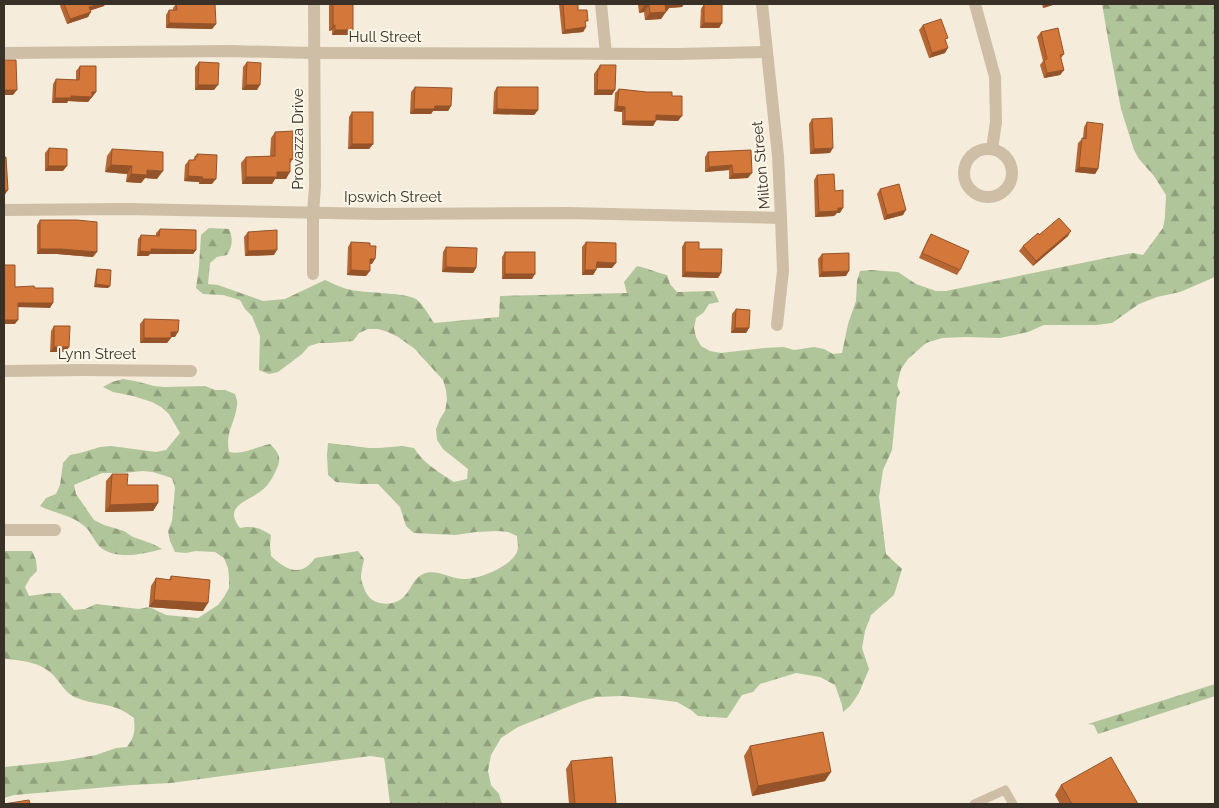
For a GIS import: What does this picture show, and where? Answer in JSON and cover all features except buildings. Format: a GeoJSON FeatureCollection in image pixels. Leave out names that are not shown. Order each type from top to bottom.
{"type":"FeatureCollection","features":[{"type":"Feature","properties":{"kind":"street","name":"Provazza Drive"},"geometry":{"type":"LineString","coordinates":[[313,274],[314,4]]}},
{"type":"Feature","properties":{"kind":"street"},"geometry":{"type":"LineString","coordinates":[[601,4],[606,54]]}},
{"type":"Feature","properties":{"kind":"street","name":"Milton Street"},"geometry":{"type":"LineString","coordinates":[[762,4],[778,156],[781,218],[783,271],[777,325]]}},
{"type":"Feature","properties":{"kind":"street"},"geometry":{"type":"LineString","coordinates":[[975,4],[995,77],[996,122],[992,149]]}},
{"type":"Feature","properties":{"kind":"street","name":"Hull Street"},"geometry":{"type":"LineString","coordinates":[[4,53],[228,51],[679,54],[767,52]]}},
{"type":"Feature","properties":{"kind":"street","name":"Ipswich Street"},"geometry":{"type":"LineString","coordinates":[[4,210],[125,209],[378,214],[558,213],[781,218]]}},
{"type":"Feature","properties":{"kind":"street","name":"Lynn Street"},"geometry":{"type":"LineString","coordinates":[[4,371],[191,370]]}},
{"type":"Feature","properties":{"kind":"street"},"geometry":{"type":"LineString","coordinates":[[4,530],[55,530]]}},
{"type":"Feature","properties":{"kind":"lane"},"geometry":{"type":"LineString","coordinates":[[974,804],[1004,790],[1013,804]]}},
{"type":"Feature","properties":{"kind":"green space"},"geometry":{"type":"Polygon","coordinates":[[[1102,4],[1215,4],[1215,277],[1180,292],[1157,297],[1139,304],[1112,323],[1096,325],[1044,325],[1028,332],[1000,338],[942,338],[926,343],[908,359],[901,369],[897,385],[900,393],[897,398],[892,450],[883,470],[879,497],[886,554],[902,569],[894,595],[871,615],[865,631],[862,648],[869,669],[859,693],[843,712],[835,685],[820,677],[796,673],[760,684],[753,692],[742,695],[727,718],[698,716],[677,702],[622,696],[596,697],[518,727],[501,738],[491,755],[488,771],[491,785],[499,794],[502,804],[390,804],[384,758],[370,756],[171,783],[14,795],[4,798],[4,767],[62,761],[127,747],[134,733],[134,718],[120,709],[77,698],[64,689],[50,672],[39,665],[4,658],[4,551],[32,551],[36,560],[37,571],[25,587],[29,596],[60,593],[74,610],[85,609],[96,604],[139,609],[149,607],[166,615],[198,618],[218,605],[229,588],[228,568],[224,558],[215,552],[175,552],[168,531],[172,521],[175,488],[172,478],[143,471],[102,473],[74,485],[76,494],[94,520],[124,531],[133,537],[162,549],[147,553],[121,555],[105,551],[99,546],[86,527],[68,516],[40,506],[46,498],[56,494],[60,485],[63,463],[70,455],[111,446],[156,452],[166,450],[180,433],[169,414],[161,407],[152,402],[113,392],[103,387],[112,382],[123,379],[164,387],[205,386],[235,394],[237,404],[228,439],[229,452],[245,452],[270,444],[277,452],[279,461],[274,475],[266,486],[237,507],[234,512],[235,519],[240,528],[256,528],[271,535],[271,556],[288,568],[299,570],[310,564],[315,558],[358,551],[364,559],[361,578],[367,595],[377,602],[389,603],[400,600],[419,576],[428,572],[459,579],[479,577],[496,570],[511,560],[516,554],[518,548],[517,536],[508,532],[476,532],[455,535],[414,533],[406,526],[400,507],[378,484],[336,482],[328,475],[328,443],[369,448],[402,446],[414,448],[427,463],[454,482],[467,479],[468,469],[443,449],[437,440],[436,429],[445,411],[447,400],[443,380],[415,349],[398,337],[378,329],[368,329],[359,333],[353,341],[319,343],[309,346],[302,354],[278,372],[269,374],[259,370],[260,336],[252,316],[240,300],[223,295],[203,294],[196,288],[201,235],[209,228],[229,229],[232,242],[227,255],[217,257],[210,263],[208,284],[218,285],[263,301],[285,299],[325,280],[349,290],[411,297],[418,301],[434,323],[499,317],[500,296],[627,293],[624,282],[637,266],[667,275],[670,284],[677,292],[714,291],[719,302],[709,304],[704,312],[696,318],[694,328],[701,346],[710,351],[721,353],[764,348],[784,347],[794,350],[814,347],[824,349],[833,354],[842,353],[848,324],[856,301],[857,281],[860,271],[898,272],[916,284],[936,291],[946,291],[1121,255],[1133,253],[1143,255],[1163,228],[1166,195],[1134,150],[1121,109],[1102,4]]]}},
{"type":"Feature","properties":{"kind":"green space"},"geometry":{"type":"Polygon","coordinates":[[[1215,684],[1215,696],[1098,734],[1094,725],[1088,724],[1215,684]]]}}]}
